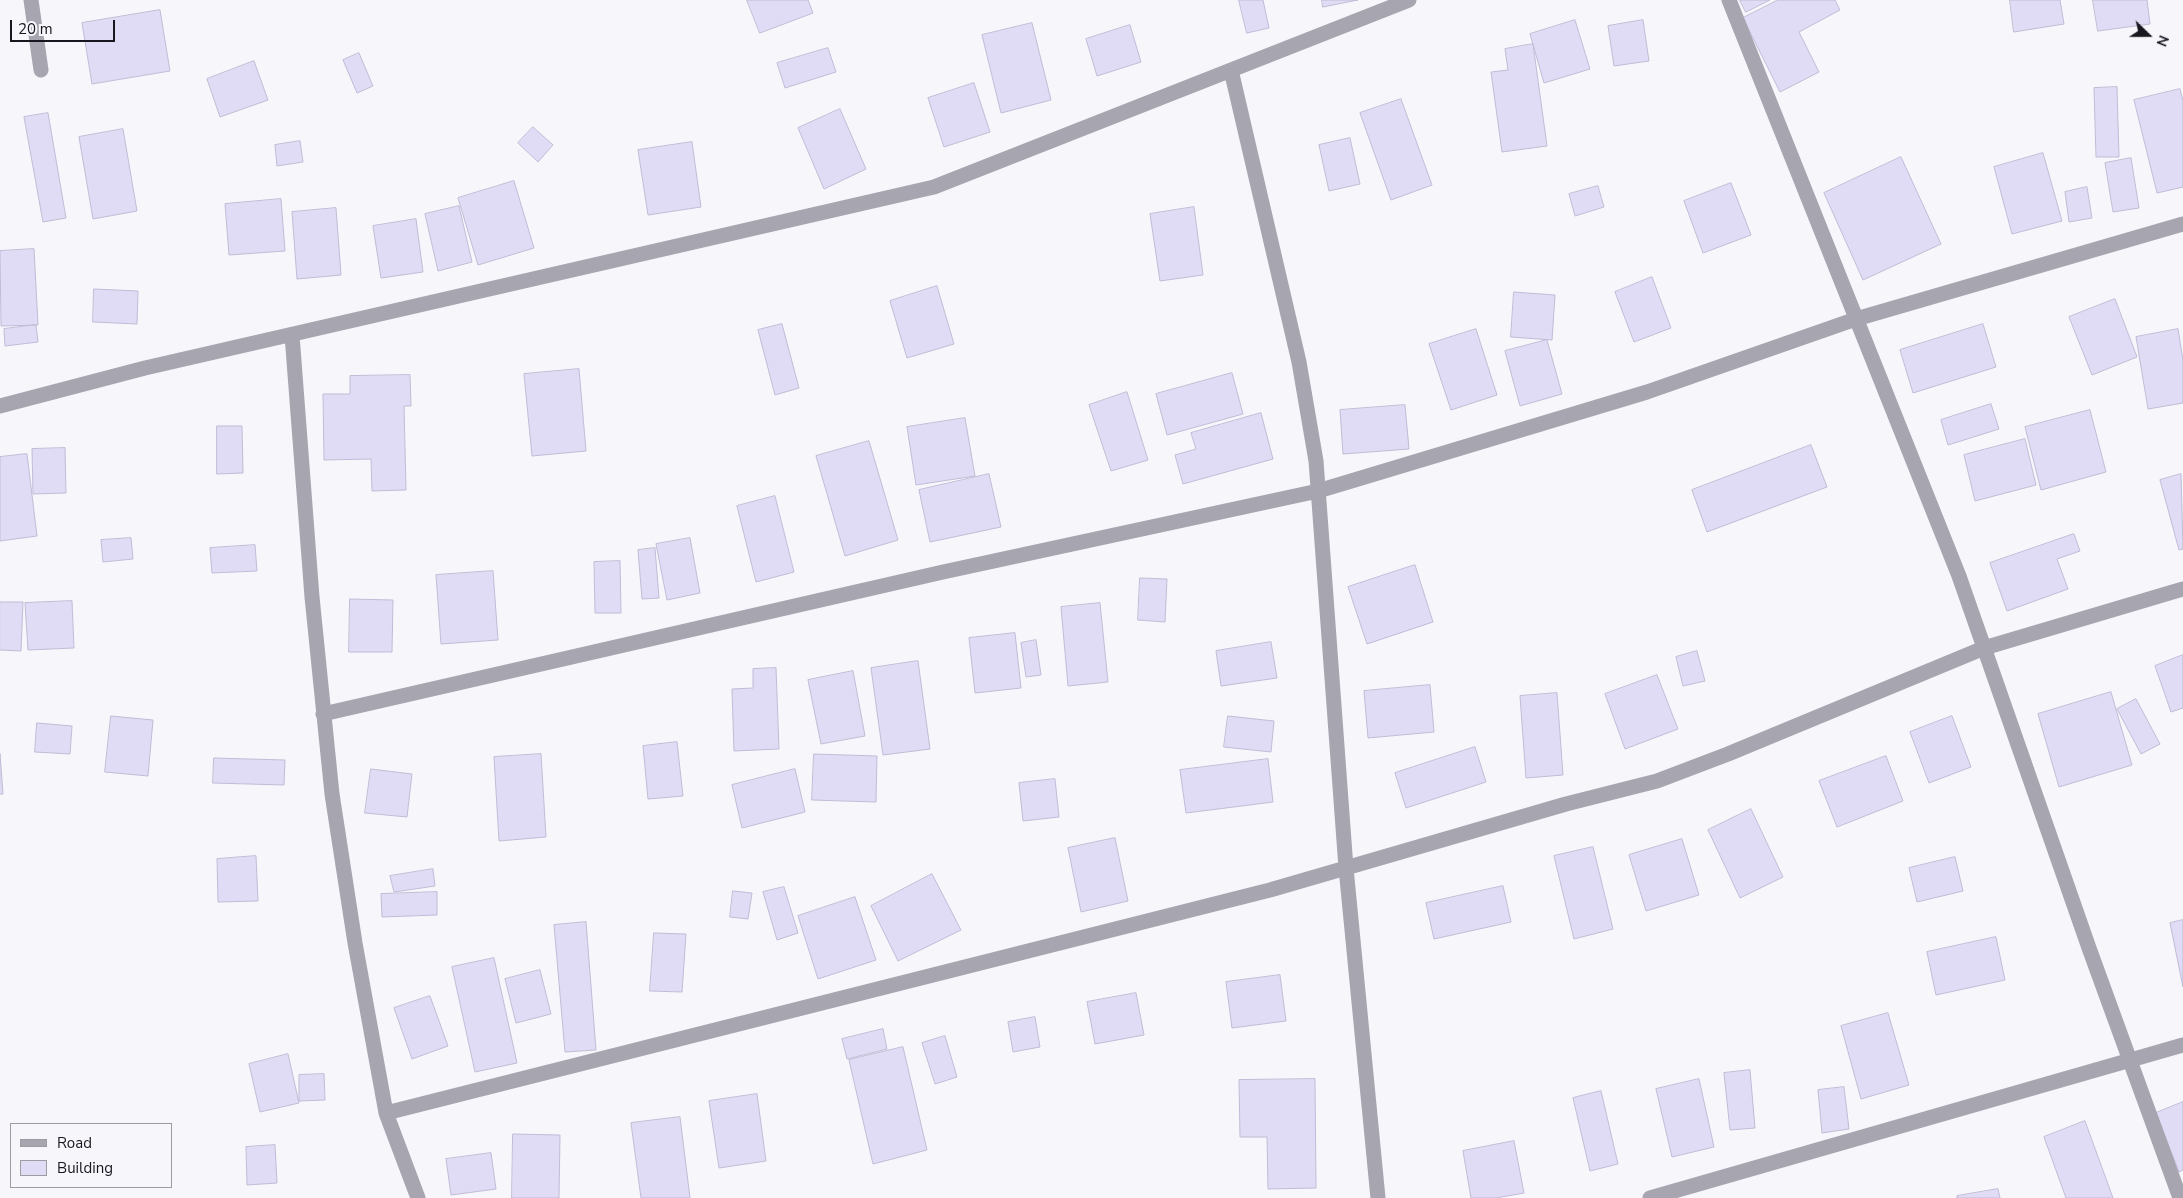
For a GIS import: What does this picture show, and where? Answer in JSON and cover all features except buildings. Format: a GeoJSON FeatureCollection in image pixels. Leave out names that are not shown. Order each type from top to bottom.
{"type":"FeatureCollection","features":[{"type":"Feature","properties":{"kind":"street"},"geometry":{"type":"LineString","coordinates":[[31,0],[41,70]]}},
{"type":"Feature","properties":{"kind":"street"},"geometry":{"type":"LineString","coordinates":[[0,406],[145,368],[934,187],[1409,0]]}},
{"type":"Feature","properties":{"kind":"street"},"geometry":{"type":"LineString","coordinates":[[1729,0],[1959,576],[2180,1198]]}},
{"type":"Feature","properties":{"kind":"street"},"geometry":{"type":"LineString","coordinates":[[1231,70],[1310,414],[1318,491],[1346,868],[1378,1198]]}},
{"type":"Feature","properties":{"kind":"street"},"geometry":{"type":"LineString","coordinates":[[323,714],[943,572],[1318,491],[1647,392],[1856,319],[2183,224]]}},
{"type":"Feature","properties":{"kind":"street"},"geometry":{"type":"LineString","coordinates":[[292,335],[323,714],[332,794],[355,943],[386,1113],[418,1198]]}},
{"type":"Feature","properties":{"kind":"street"},"geometry":{"type":"LineString","coordinates":[[386,1113],[1260,893],[1566,804],[1657,781],[1728,754],[1984,648],[2183,589]]}},
{"type":"Feature","properties":{"kind":"street"},"geometry":{"type":"LineString","coordinates":[[1650,1198],[2183,1045]]}}]}
